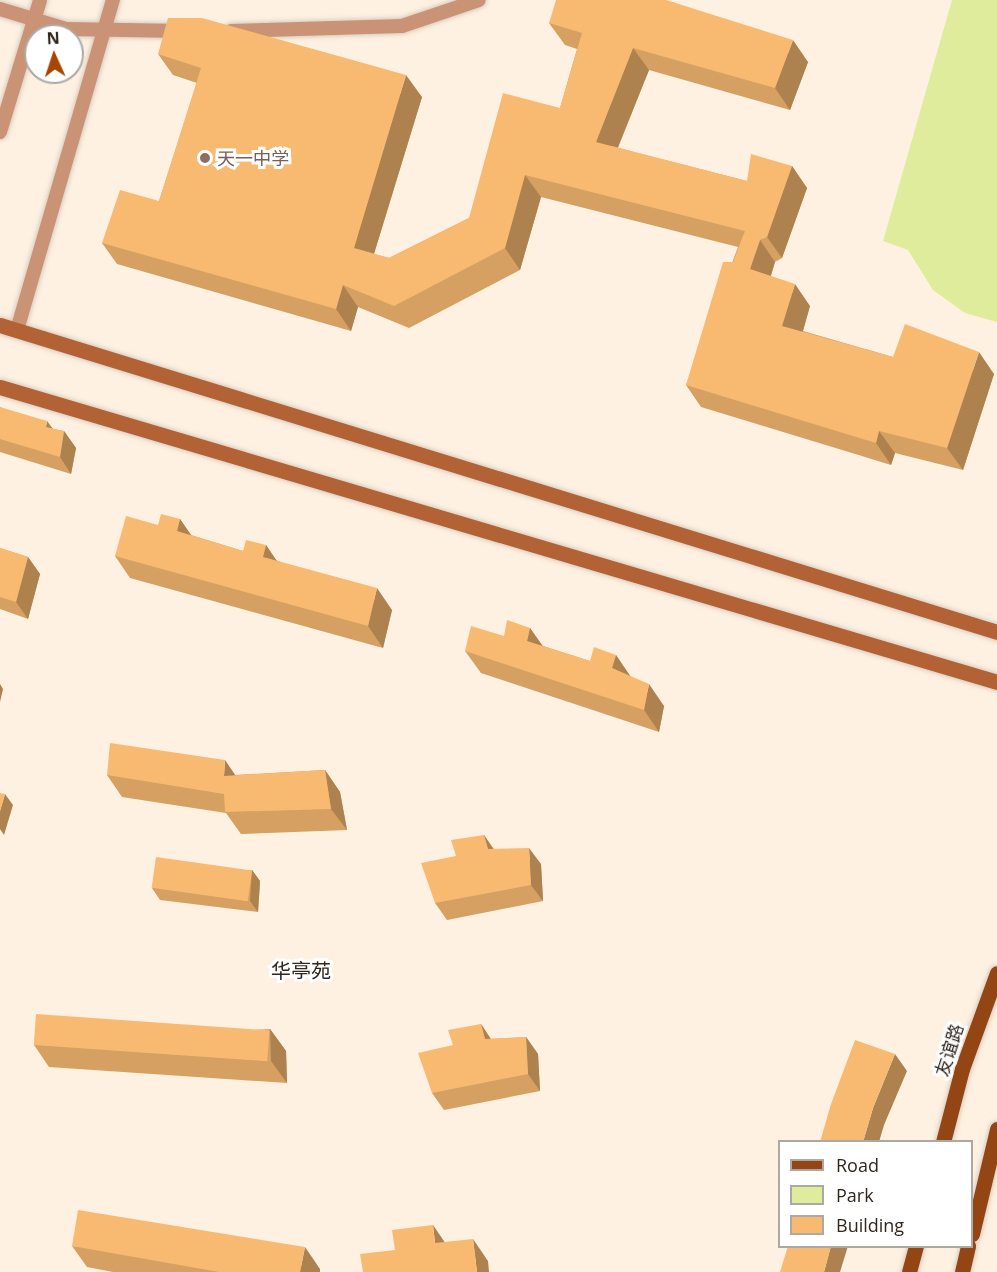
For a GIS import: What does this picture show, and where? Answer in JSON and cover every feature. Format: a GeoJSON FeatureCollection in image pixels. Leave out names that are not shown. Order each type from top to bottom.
{"type":"FeatureCollection","features":[{"type":"Feature","properties":{"kind":"main road"},"geometry":{"type":"LineString","coordinates":[[0,325],[997,632]]}},
{"type":"Feature","properties":{"kind":"main road"},"geometry":{"type":"LineString","coordinates":[[0,387],[997,682]]}},
{"type":"Feature","properties":{"kind":"main road","name":"友谊路"},"geometry":{"type":"LineString","coordinates":[[944,1140],[962,1069],[997,973]]}},
{"type":"Feature","properties":{"kind":"main road"},"geometry":{"type":"LineString","coordinates":[[973,1230],[997,1129]]}},
{"type":"Feature","properties":{"kind":"main road"},"geometry":{"type":"LineString","coordinates":[[909,1272],[915,1248]]}},
{"type":"Feature","properties":{"kind":"main road"},"geometry":{"type":"LineString","coordinates":[[962,1272],[968,1248]]}},
{"type":"Feature","properties":{"kind":"lane"},"geometry":{"type":"LineString","coordinates":[[0,132],[40,0]]}},
{"type":"Feature","properties":{"kind":"lane"},"geometry":{"type":"LineString","coordinates":[[17,330],[113,0]]}},
{"type":"Feature","properties":{"kind":"lane"},"geometry":{"type":"LineString","coordinates":[[220,31],[402,26],[479,0]]}},
{"type":"Feature","properties":{"kind":"lane"},"geometry":{"type":"LineString","coordinates":[[0,9],[66,29],[105,32],[197,31]]}},
{"type":"Feature","properties":{"kind":"green space"},"geometry":{"type":"Polygon","coordinates":[[[952,0],[997,0],[997,322],[965,313],[933,290],[908,250],[883,241],[952,0]]]}},
{"type":"Feature","properties":{"kind":"building"},"geometry":{"type":"Polygon","coordinates":[[[556,0],[666,0],[793,40],[775,88],[633,48],[596,142],[747,181],[751,154],[792,166],[767,237],[760,240],[750,269],[795,284],[782,326],[893,357],[905,324],[979,352],[947,448],[879,431],[876,443],[686,385],[723,262],[733,262],[745,231],[525,175],[505,248],[394,306],[343,285],[336,309],[102,243],[120,190],[159,201],[201,68],[158,54],[168,18],[202,18],[406,75],[354,248],[389,258],[469,218],[503,93],[560,108],[582,33],[549,23],[556,0]]]}},
{"type":"Feature","properties":{"kind":"building"},"geometry":{"type":"Polygon","coordinates":[[[0,407],[47,421],[46,427],[64,431],[60,457],[0,439],[0,407]]]}},
{"type":"Feature","properties":{"kind":"building"},"geometry":{"type":"Polygon","coordinates":[[[161,514],[180,519],[177,531],[243,551],[246,540],[266,545],[263,557],[377,588],[368,626],[115,556],[126,516],[158,525],[161,514]]]}},
{"type":"Feature","properties":{"kind":"building"},"geometry":{"type":"Polygon","coordinates":[[[0,548],[28,557],[16,602],[0,597],[0,548]]]}},
{"type":"Feature","properties":{"kind":"building"},"geometry":{"type":"Polygon","coordinates":[[[507,620],[530,628],[527,641],[590,661],[594,647],[616,655],[612,668],[649,684],[644,710],[465,651],[471,626],[504,636],[507,620]]]}},
{"type":"Feature","properties":{"kind":"building"},"geometry":{"type":"Polygon","coordinates":[[[110,743],[225,760],[224,776],[325,770],[331,809],[225,812],[224,794],[107,775],[110,743]]]}},
{"type":"Feature","properties":{"kind":"building"},"geometry":{"type":"Polygon","coordinates":[[[0,793],[5,794],[0,811],[0,793]]]}},
{"type":"Feature","properties":{"kind":"building"},"geometry":{"type":"Polygon","coordinates":[[[484,835],[488,849],[529,848],[531,885],[435,903],[421,863],[456,856],[451,840],[484,835]]]}},
{"type":"Feature","properties":{"kind":"building"},"geometry":{"type":"Polygon","coordinates":[[[156,857],[252,870],[248,901],[152,888],[156,857]]]}},
{"type":"Feature","properties":{"kind":"building"},"geometry":{"type":"Polygon","coordinates":[[[36,1014],[269,1030],[267,1061],[34,1045],[36,1014]]]}},
{"type":"Feature","properties":{"kind":"building"},"geometry":{"type":"Polygon","coordinates":[[[481,1024],[485,1039],[526,1037],[528,1074],[432,1093],[418,1053],[453,1045],[448,1030],[481,1024]]]}},
{"type":"Feature","properties":{"kind":"building"},"geometry":{"type":"Polygon","coordinates":[[[855,1040],[895,1054],[873,1108],[864,1140],[821,1140],[831,1104],[855,1040]]]}},
{"type":"Feature","properties":{"kind":"building"},"geometry":{"type":"Polygon","coordinates":[[[78,1210],[305,1247],[300,1272],[219,1272],[72,1246],[78,1210]]]}},
{"type":"Feature","properties":{"kind":"building"},"geometry":{"type":"Polygon","coordinates":[[[433,1225],[435,1243],[473,1239],[477,1272],[363,1272],[360,1254],[395,1250],[392,1230],[433,1225]]]}},
{"type":"Feature","properties":{"kind":"building"},"geometry":{"type":"Polygon","coordinates":[[[787,1248],[830,1248],[824,1272],[780,1272],[787,1248]]]}},
{"type":"Feature","properties":{"kind":"place","name":"天一中学"},"geometry":{"type":"Point","coordinates":[205,158]}},
{"type":"Feature","properties":{"kind":"district","name":"华亭苑"},"geometry":{"type":"Point","coordinates":[301,970]}}]}
